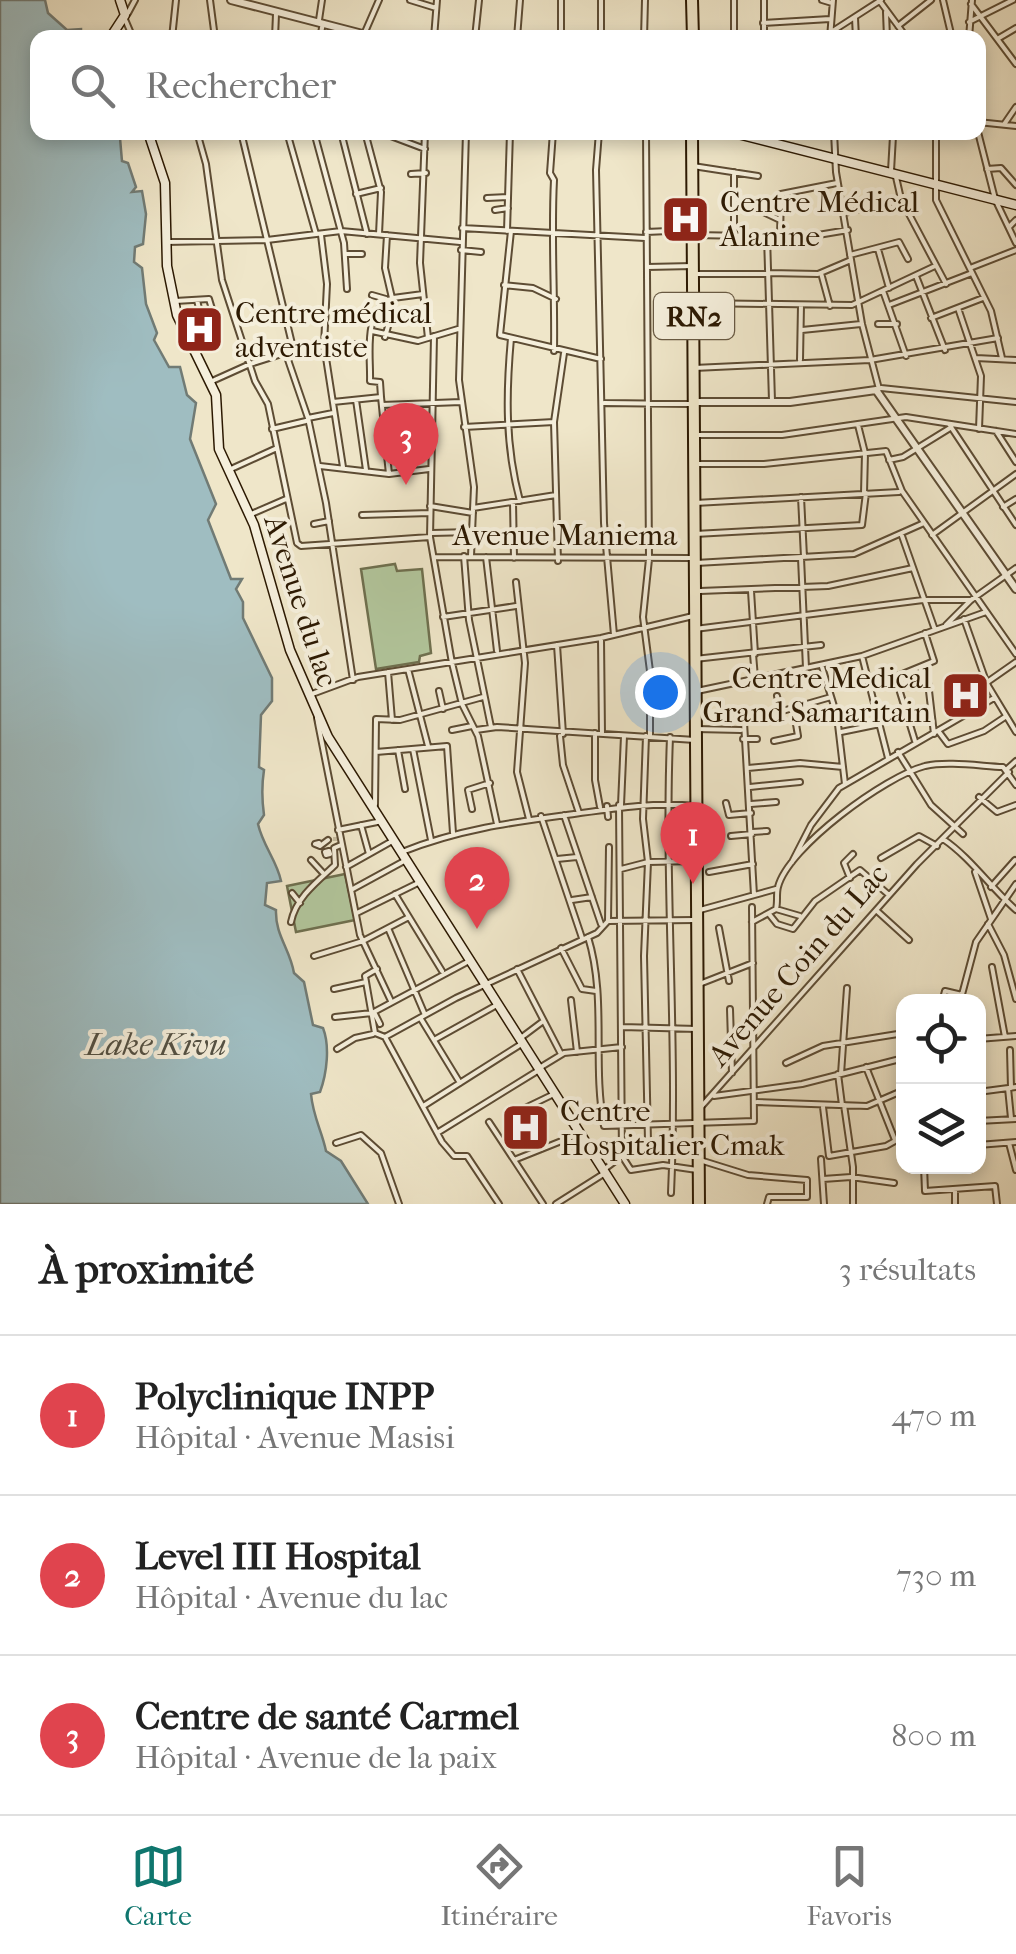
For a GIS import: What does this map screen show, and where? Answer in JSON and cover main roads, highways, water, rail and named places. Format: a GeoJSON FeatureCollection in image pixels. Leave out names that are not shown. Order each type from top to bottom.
{"type":"FeatureCollection","features":[{"type":"Feature","properties":{"kind":"highway"},"geometry":{"type":"LineString","coordinates":[[692,0],[693,30]]}},
{"type":"Feature","properties":{"kind":"highway","name":"RN2"},"geometry":{"type":"LineString","coordinates":[[692,140],[698,1204]]}},
{"type":"Feature","properties":{"kind":"main road"},"geometry":{"type":"LineString","coordinates":[[115,30],[125,16],[120,0]]}},
{"type":"Feature","properties":{"kind":"main road","name":"Avenue du lac"},"geometry":{"type":"LineString","coordinates":[[151,140],[164,175],[166,242],[174,302],[210,382],[227,471],[250,514],[307,695],[375,810],[624,1204]]}},
{"type":"Feature","properties":{"kind":"main road"},"geometry":{"type":"LineString","coordinates":[[758,140],[1016,206]]}},
{"type":"Feature","properties":{"kind":"water","name":"Lake Kivu"},"geometry":{"type":"Polygon","coordinates":[[[0,0],[45,0],[48,13],[67,30],[30,30],[30,140],[120,140],[122,161],[128,163],[136,187],[132,192],[142,191],[146,214],[143,244],[135,247],[134,262],[142,268],[146,304],[157,333],[154,340],[169,367],[180,367],[187,395],[196,403],[190,439],[216,504],[208,520],[231,579],[242,579],[236,589],[243,602],[243,618],[272,678],[272,701],[261,715],[259,767],[264,770],[264,815],[258,824],[281,881],[267,883],[265,905],[276,910],[294,973],[304,982],[313,1025],[323,1028],[325,1035],[324,1077],[320,1092],[311,1094],[326,1151],[341,1161],[368,1204],[0,1204],[0,0]]]}},
{"type":"Feature","properties":{"kind":"place","name":"Centre Médical Alanine"},"geometry":{"type":"Point","coordinates":[685,219]}},
{"type":"Feature","properties":{"kind":"place","name":"Centre médical adventiste"},"geometry":{"type":"Point","coordinates":[200,330]}},
{"type":"Feature","properties":{"kind":"place","name":"Centre de santé Carmel"},"geometry":{"type":"Point","coordinates":[406,485]}},
{"type":"Feature","properties":{"kind":"place","name":"Centre Medical Grand Samaritain"},"geometry":{"type":"Point","coordinates":[966,695]}},
{"type":"Feature","properties":{"kind":"place","name":"Polyclinique INPP"},"geometry":{"type":"Point","coordinates":[693,884]}},
{"type":"Feature","properties":{"kind":"place","name":"Level III Hospital"},"geometry":{"type":"Point","coordinates":[477,929]}},
{"type":"Feature","properties":{"kind":"place","name":"Centre Hospitalier Cmak"},"geometry":{"type":"Point","coordinates":[525,1128]}}]}
